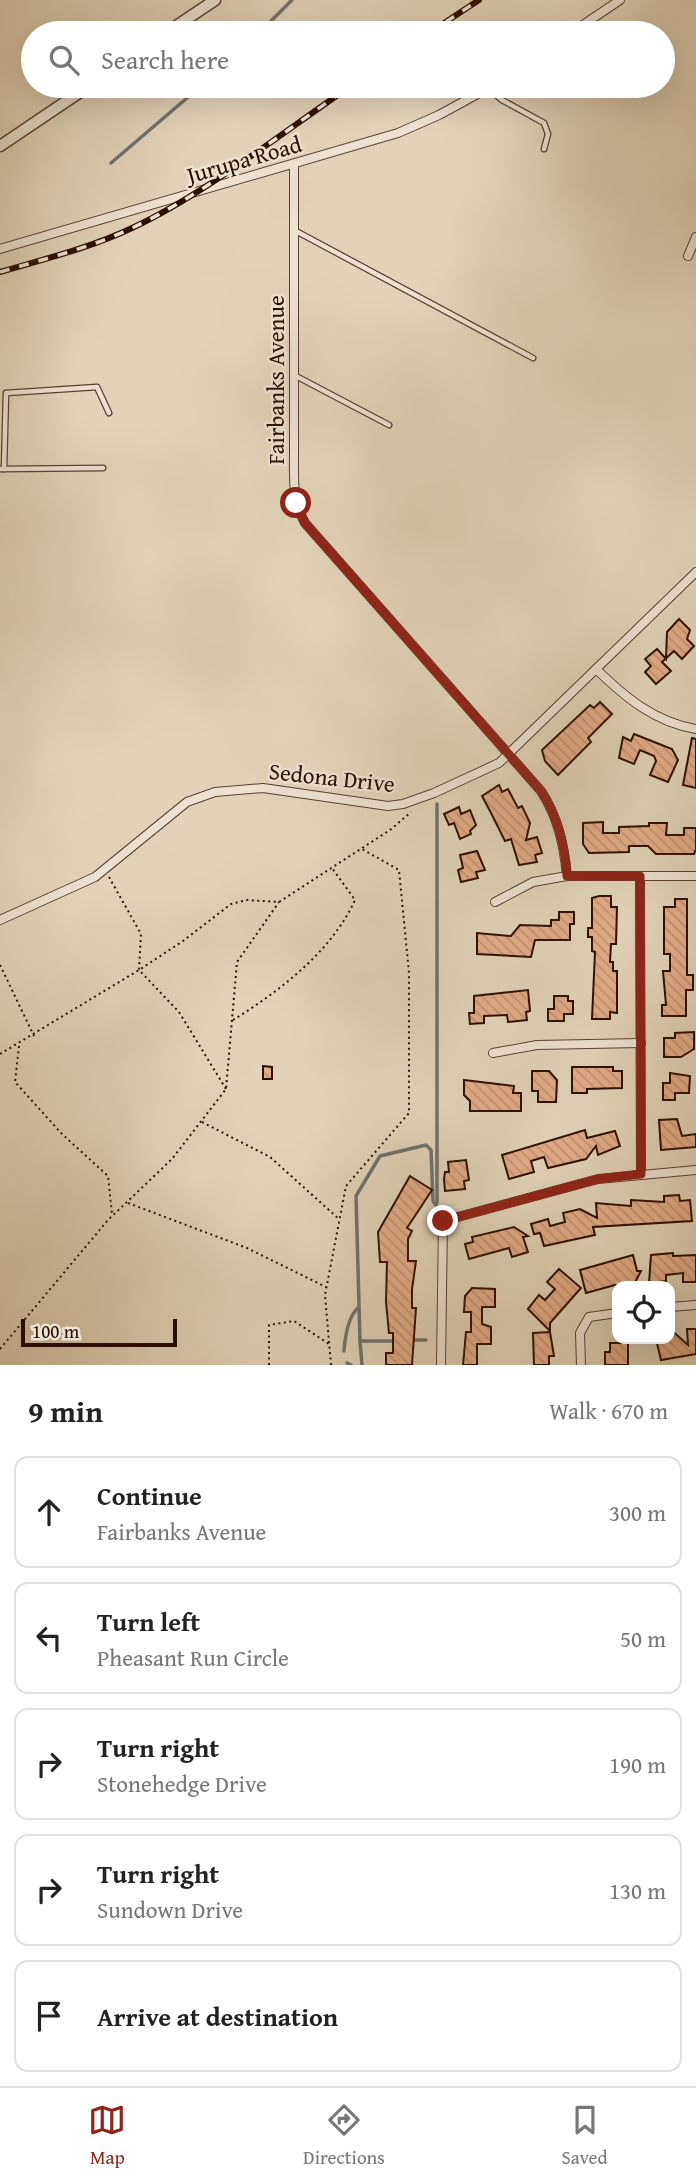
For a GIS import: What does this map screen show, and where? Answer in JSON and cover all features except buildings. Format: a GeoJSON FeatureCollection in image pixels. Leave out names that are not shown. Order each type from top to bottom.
{"type":"FeatureCollection","features":[{"type":"Feature","properties":{"kind":"street"},"geometry":{"type":"LineString","coordinates":[[184,21],[215,0]]}},
{"type":"Feature","properties":{"kind":"street"},"geometry":{"type":"LineString","coordinates":[[589,21],[620,0]]}},
{"type":"Feature","properties":{"kind":"street"},"geometry":{"type":"LineString","coordinates":[[0,146],[71,98]]}},
{"type":"Feature","properties":{"kind":"street","name":"Jurupa Road"},"geometry":{"type":"LineString","coordinates":[[0,249],[409,128],[468,98]]}},
{"type":"Feature","properties":{"kind":"street","name":"Fairbanks Avenue"},"geometry":{"type":"LineString","coordinates":[[294,164],[294,491],[302,518],[551,806],[563,841],[567,876]]}},
{"type":"Feature","properties":{"kind":"street"},"geometry":{"type":"LineString","coordinates":[[688,256],[696,237]]}},
{"type":"Feature","properties":{"kind":"street","name":"Sedona Drive"},"geometry":{"type":"LineString","coordinates":[[0,920],[105,870],[187,802],[215,792],[263,788],[364,804],[395,805],[434,793],[499,763],[696,572]]}},
{"type":"Feature","properties":{"kind":"street"},"geometry":{"type":"LineString","coordinates":[[596,669],[636,705],[659,718],[696,729]]}},
{"type":"Feature","properties":{"kind":"street"},"geometry":{"type":"LineString","coordinates":[[495,902],[533,882],[567,876],[696,876]]}},
{"type":"Feature","properties":{"kind":"street"},"geometry":{"type":"LineString","coordinates":[[640,876],[641,1174]]}},
{"type":"Feature","properties":{"kind":"street"},"geometry":{"type":"LineString","coordinates":[[493,1052],[537,1045],[641,1043]]}},
{"type":"Feature","properties":{"kind":"street"},"geometry":{"type":"LineString","coordinates":[[441,1365],[443,1221],[598,1179],[696,1170]]}},
{"type":"Feature","properties":{"kind":"street"},"geometry":{"type":"LineString","coordinates":[[675,1307],[696,1305]]}},
{"type":"Feature","properties":{"kind":"street"},"geometry":{"type":"LineString","coordinates":[[581,1365],[580,1334],[589,1317],[612,1313]]}},
{"type":"Feature","properties":{"kind":"lane"},"geometry":{"type":"LineString","coordinates":[[500,98],[544,123],[548,134],[544,149]]}},
{"type":"Feature","properties":{"kind":"lane"},"geometry":{"type":"LineString","coordinates":[[294,230],[533,358]]}},
{"type":"Feature","properties":{"kind":"lane"},"geometry":{"type":"LineString","coordinates":[[293,375],[389,425]]}},
{"type":"Feature","properties":{"kind":"lane"},"geometry":{"type":"LineString","coordinates":[[103,468],[2,469],[6,393],[97,387],[109,413]]}},
{"type":"Feature","properties":{"kind":"path"},"geometry":{"type":"LineString","coordinates":[[0,1349],[113,1216],[172,1159],[226,1089],[237,962],[279,902],[362,849],[409,816],[414,808]]}},
{"type":"Feature","properties":{"kind":"path"},"geometry":{"type":"LineString","coordinates":[[331,1365],[327,1287],[346,1186],[409,1113],[409,972],[399,870],[362,849]]}},
{"type":"Feature","properties":{"kind":"path"},"geometry":{"type":"LineString","coordinates":[[232,1020],[274,994],[342,928],[355,900],[332,868]]}},
{"type":"Feature","properties":{"kind":"path"},"geometry":{"type":"LineString","coordinates":[[105,870],[141,934],[139,970],[179,1012],[226,1089]]}},
{"type":"Feature","properties":{"kind":"path"},"geometry":{"type":"LineString","coordinates":[[0,1054],[34,1036],[139,970],[231,904],[247,900],[279,902]]}},
{"type":"Feature","properties":{"kind":"path"},"geometry":{"type":"LineString","coordinates":[[0,965],[34,1036]]}},
{"type":"Feature","properties":{"kind":"path"},"geometry":{"type":"LineString","coordinates":[[19,1045],[15,1082],[62,1134],[108,1176],[113,1216]]}},
{"type":"Feature","properties":{"kind":"path"},"geometry":{"type":"LineString","coordinates":[[201,1122],[270,1157],[340,1219]]}},
{"type":"Feature","properties":{"kind":"path"},"geometry":{"type":"LineString","coordinates":[[127,1202],[247,1248],[327,1287]]}},
{"type":"Feature","properties":{"kind":"path"},"geometry":{"type":"LineString","coordinates":[[269,1365],[269,1325],[294,1321],[329,1343]]}},
{"type":"Feature","properties":{"kind":"waterway"},"geometry":{"type":"LineString","coordinates":[[271,21],[292,0]]}},
{"type":"Feature","properties":{"kind":"waterway"},"geometry":{"type":"LineString","coordinates":[[111,163],[187,98]]}},
{"type":"Feature","properties":{"kind":"waterway"},"geometry":{"type":"LineString","coordinates":[[437,804],[437,1203]]}},
{"type":"Feature","properties":{"kind":"waterway"},"geometry":{"type":"LineString","coordinates":[[395,1341],[360,1341],[356,1196],[380,1156],[426,1145],[431,1150],[433,1201],[437,1207]]}},
{"type":"Feature","properties":{"kind":"waterway"},"geometry":{"type":"LineString","coordinates":[[344,1351],[350,1321],[359,1307]]}},
{"type":"Feature","properties":{"kind":"waterway"},"geometry":{"type":"LineString","coordinates":[[410,1340],[426,1340]]}},
{"type":"Feature","properties":{"kind":"waterway"},"geometry":{"type":"LineString","coordinates":[[360,1341],[362,1365]]}},
{"type":"Feature","properties":{"kind":"waterway"},"geometry":{"type":"LineString","coordinates":[[347,1363],[351,1365]]}},
{"type":"Feature","properties":{"kind":"railway"},"geometry":{"type":"LineString","coordinates":[[447,21],[479,0]]}},
{"type":"Feature","properties":{"kind":"railway"},"geometry":{"type":"LineString","coordinates":[[0,272],[67,253],[160,214],[243,162],[334,98]]}},
{"type":"Feature","properties":{"kind":"route"},"geometry":{"type":"LineString","coordinates":[[296,503],[305,523],[541,791],[551,806],[563,841],[567,876],[640,876],[641,1174],[598,1179],[443,1221]]}}]}
